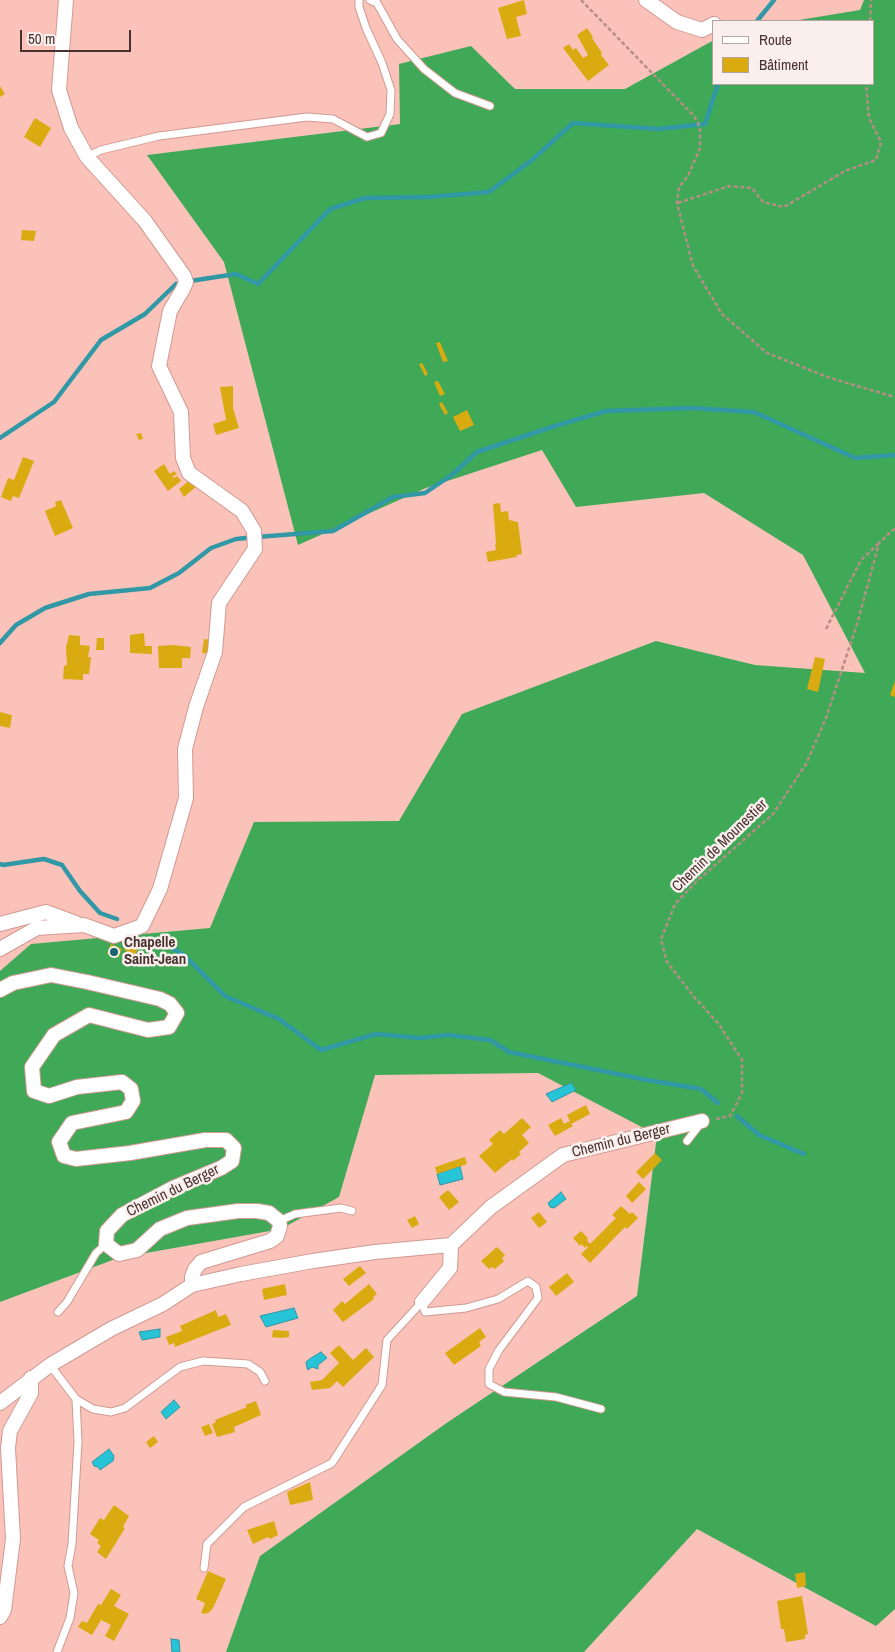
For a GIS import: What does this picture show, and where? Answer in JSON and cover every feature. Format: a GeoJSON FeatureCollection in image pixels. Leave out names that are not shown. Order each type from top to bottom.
{"type":"FeatureCollection","features":[{"type":"Feature","properties":{"kind":"street"},"geometry":{"type":"LineString","coordinates":[[0,924],[46,912],[114,936],[142,926],[160,888],[186,798],[185,749],[196,707],[215,652],[219,602],[255,549],[254,531],[242,511],[189,473],[183,458],[181,412],[159,366],[170,311],[184,289],[186,282],[145,221],[87,157],[71,128],[59,90],[66,0]]}},
{"type":"Feature","properties":{"kind":"street"},"geometry":{"type":"LineString","coordinates":[[646,0],[677,22],[702,30],[712,25]]}},
{"type":"Feature","properties":{"kind":"street"},"geometry":{"type":"LineString","coordinates":[[0,949],[37,928],[84,926]]}},
{"type":"Feature","properties":{"kind":"street","name":"Chemin du Berger"},"geometry":{"type":"LineString","coordinates":[[0,990],[12,983],[51,975],[160,999],[170,1004],[177,1013],[169,1027],[148,1030],[89,1015],[54,1035],[32,1067],[34,1091],[49,1096],[77,1087],[122,1082],[131,1089],[133,1101],[126,1112],[72,1123],[59,1142],[64,1156],[76,1159],[130,1153],[205,1140],[226,1140],[234,1148],[232,1161],[221,1168],[173,1188],[122,1215],[107,1231],[106,1244],[119,1254],[137,1250],[160,1229],[187,1218],[257,1211],[269,1213],[279,1221]]}},
{"type":"Feature","properties":{"kind":"street","name":"Chemin du Berger"},"geometry":{"type":"LineString","coordinates":[[451,1244],[491,1207],[563,1154],[702,1121]]}},
{"type":"Feature","properties":{"kind":"street"},"geometry":{"type":"LineString","coordinates":[[192,1285],[195,1269],[201,1262],[270,1240],[277,1236],[280,1226],[279,1221]]}},
{"type":"Feature","properties":{"kind":"street"},"geometry":{"type":"LineString","coordinates":[[0,1403],[50,1365],[111,1329],[163,1304],[192,1285],[312,1261],[451,1244],[450,1268],[422,1302]]}},
{"type":"Feature","properties":{"kind":"street"},"geometry":{"type":"LineString","coordinates":[[0,1617],[4,1610],[14,1539],[8,1448],[10,1431],[31,1393],[31,1378]]}},
{"type":"Feature","properties":{"kind":"lane"},"geometry":{"type":"LineString","coordinates":[[87,157],[101,150],[159,136],[307,117],[333,119],[367,137],[381,133],[390,114],[391,90],[382,63],[366,28],[359,7],[359,0]]}},
{"type":"Feature","properties":{"kind":"lane"},"geometry":{"type":"LineString","coordinates":[[370,0],[377,3],[397,39],[424,69],[455,93],[490,106]]}},
{"type":"Feature","properties":{"kind":"lane"},"geometry":{"type":"LineString","coordinates":[[687,1141],[702,1121]]}},
{"type":"Feature","properties":{"kind":"lane"},"geometry":{"type":"LineString","coordinates":[[279,1221],[295,1214],[341,1208],[352,1211]]}},
{"type":"Feature","properties":{"kind":"lane"},"geometry":{"type":"LineString","coordinates":[[58,1312],[67,1302],[96,1253],[106,1244]]}},
{"type":"Feature","properties":{"kind":"lane"},"geometry":{"type":"LineString","coordinates":[[422,1302],[425,1312],[466,1308],[498,1299],[528,1281],[536,1287],[538,1298],[499,1350],[489,1369],[489,1384],[504,1392],[556,1396],[601,1409]]}},
{"type":"Feature","properties":{"kind":"lane"},"geometry":{"type":"LineString","coordinates":[[204,1568],[206,1544],[244,1507],[332,1463],[382,1385],[388,1340],[422,1302]]}},
{"type":"Feature","properties":{"kind":"lane"},"geometry":{"type":"LineString","coordinates":[[50,1365],[76,1399],[93,1409],[112,1412],[125,1408],[180,1367],[204,1362],[248,1364],[260,1372],[265,1381]]}},
{"type":"Feature","properties":{"kind":"lane"},"geometry":{"type":"LineString","coordinates":[[56,1652],[70,1618],[74,1593],[68,1566],[78,1442],[76,1399]]}},
{"type":"Feature","properties":{"kind":"path"},"geometry":{"type":"LineString","coordinates":[[581,0],[694,116],[700,127],[700,148],[688,176],[679,187],[677,203],[693,266],[722,314],[767,353],[830,378],[895,397]]}},
{"type":"Feature","properties":{"kind":"path"},"geometry":{"type":"LineString","coordinates":[[870,20],[871,0]]}},
{"type":"Feature","properties":{"kind":"path"},"geometry":{"type":"LineString","coordinates":[[677,203],[729,186],[752,188],[763,202],[784,207],[845,171],[876,160],[881,142],[868,118],[866,85]]}},
{"type":"Feature","properties":{"kind":"path"},"geometry":{"type":"LineString","coordinates":[[826,629],[861,560],[895,528]]}},
{"type":"Feature","properties":{"kind":"path","name":"Chemin de Mounestier"},"geometry":{"type":"LineString","coordinates":[[702,1121],[730,1116],[742,1093],[742,1060],[718,1023],[695,998],[667,962],[661,939],[675,904],[698,880],[773,814],[806,764],[826,718],[858,620],[879,543]]}},
{"type":"Feature","properties":{"kind":"green space"},"geometry":{"type":"Polygon","coordinates":[[[864,0],[895,0],[895,1609],[876,1626],[697,1529],[584,1652],[226,1652],[260,1556],[448,1422],[637,1296],[657,1135],[538,1073],[375,1075],[339,1197],[281,1229],[118,1258],[0,1302],[0,971],[31,944],[210,928],[254,822],[399,821],[462,714],[656,641],[755,665],[865,673],[803,555],[704,493],[576,507],[542,450],[426,488],[298,545],[224,262],[147,155],[400,124],[399,64],[471,46],[515,89],[625,89],[712,41],[712,85],[875,85],[875,20],[799,20],[860,10],[864,0]]]}},
{"type":"Feature","properties":{"kind":"water"},"geometry":{"type":"Polygon","coordinates":[[[571,1083],[576,1090],[552,1102],[546,1094],[571,1083]]]}},
{"type":"Feature","properties":{"kind":"water"},"geometry":{"type":"Polygon","coordinates":[[[460,1166],[463,1179],[440,1185],[437,1174],[460,1166]]]}},
{"type":"Feature","properties":{"kind":"water"},"geometry":{"type":"Polygon","coordinates":[[[561,1192],[566,1199],[554,1208],[550,1207],[548,1203],[561,1192]]]}},
{"type":"Feature","properties":{"kind":"water"},"geometry":{"type":"Polygon","coordinates":[[[294,1308],[298,1318],[266,1327],[260,1316],[294,1308]]]}},
{"type":"Feature","properties":{"kind":"water"},"geometry":{"type":"Polygon","coordinates":[[[160,1329],[160,1337],[142,1340],[139,1332],[160,1329]]]}},
{"type":"Feature","properties":{"kind":"water"},"geometry":{"type":"Polygon","coordinates":[[[321,1352],[327,1358],[318,1365],[318,1369],[312,1367],[308,1370],[306,1362],[321,1352]]]}},
{"type":"Feature","properties":{"kind":"water"},"geometry":{"type":"Polygon","coordinates":[[[174,1400],[180,1407],[166,1419],[161,1412],[174,1400]]]}},
{"type":"Feature","properties":{"kind":"water"},"geometry":{"type":"Polygon","coordinates":[[[109,1449],[114,1456],[113,1461],[100,1470],[92,1462],[109,1449]]]}},
{"type":"Feature","properties":{"kind":"water"},"geometry":{"type":"Polygon","coordinates":[[[171,1639],[179,1640],[180,1652],[172,1652],[171,1639]]]}},
{"type":"Feature","properties":{"kind":"building"},"geometry":{"type":"Polygon","coordinates":[[[524,0],[527,14],[516,17],[521,36],[507,39],[498,8],[524,0]]]}},
{"type":"Feature","properties":{"kind":"building"},"geometry":{"type":"Polygon","coordinates":[[[587,28],[602,53],[601,55],[609,65],[588,81],[563,48],[569,44],[573,50],[576,48],[583,58],[588,55],[577,35],[587,28]]]}},
{"type":"Feature","properties":{"kind":"building"},"geometry":{"type":"Polygon","coordinates":[[[0,86],[5,94],[0,97],[0,86]]]}},
{"type":"Feature","properties":{"kind":"building"},"geometry":{"type":"Polygon","coordinates":[[[35,118],[51,128],[40,147],[24,137],[35,118]]]}},
{"type":"Feature","properties":{"kind":"building"},"geometry":{"type":"Polygon","coordinates":[[[22,230],[36,231],[34,241],[21,240],[22,230]]]}},
{"type":"Feature","properties":{"kind":"building"},"geometry":{"type":"Polygon","coordinates":[[[440,342],[448,361],[443,362],[436,343],[440,342]]]}},
{"type":"Feature","properties":{"kind":"building"},"geometry":{"type":"Polygon","coordinates":[[[422,363],[428,374],[425,376],[419,364],[422,363]]]}},
{"type":"Feature","properties":{"kind":"building"},"geometry":{"type":"Polygon","coordinates":[[[438,381],[445,394],[440,396],[434,382],[438,381]]]}},
{"type":"Feature","properties":{"kind":"building"},"geometry":{"type":"Polygon","coordinates":[[[233,386],[233,408],[239,428],[216,435],[213,424],[226,420],[220,387],[233,386]]]}},
{"type":"Feature","properties":{"kind":"building"},"geometry":{"type":"Polygon","coordinates":[[[442,402],[448,413],[445,415],[439,404],[442,402]]]}},
{"type":"Feature","properties":{"kind":"building"},"geometry":{"type":"Polygon","coordinates":[[[467,410],[474,425],[460,431],[453,417],[467,410]]]}},
{"type":"Feature","properties":{"kind":"building"},"geometry":{"type":"Polygon","coordinates":[[[141,433],[143,439],[139,440],[136,434],[141,433]]]}},
{"type":"Feature","properties":{"kind":"building"},"geometry":{"type":"Polygon","coordinates":[[[23,457],[34,461],[19,498],[13,496],[11,501],[1,497],[8,478],[14,480],[23,457]]]}},
{"type":"Feature","properties":{"kind":"building"},"geometry":{"type":"Polygon","coordinates":[[[164,464],[170,474],[174,471],[177,474],[172,477],[177,476],[181,481],[168,491],[154,471],[164,464]]]}},
{"type":"Feature","properties":{"kind":"building"},"geometry":{"type":"Polygon","coordinates":[[[191,479],[197,486],[184,497],[179,489],[191,479]]]}},
{"type":"Feature","properties":{"kind":"building"},"geometry":{"type":"Polygon","coordinates":[[[61,500],[73,528],[55,536],[45,511],[56,506],[55,502],[61,500]]]}},
{"type":"Feature","properties":{"kind":"building"},"geometry":{"type":"Polygon","coordinates":[[[500,503],[501,512],[508,511],[509,520],[518,522],[522,554],[516,555],[517,557],[488,562],[486,552],[496,550],[493,504],[500,503]]]}},
{"type":"Feature","properties":{"kind":"building"},"geometry":{"type":"Polygon","coordinates":[[[144,633],[145,646],[152,646],[152,654],[130,653],[130,635],[144,633]]]}},
{"type":"Feature","properties":{"kind":"building"},"geometry":{"type":"Polygon","coordinates":[[[69,635],[80,636],[80,645],[90,646],[88,657],[91,657],[89,674],[83,674],[83,680],[63,679],[64,666],[67,665],[66,647],[69,635]]]}},
{"type":"Feature","properties":{"kind":"building"},"geometry":{"type":"Polygon","coordinates":[[[97,638],[104,638],[104,650],[96,650],[97,638]]]}},
{"type":"Feature","properties":{"kind":"building"},"geometry":{"type":"Polygon","coordinates":[[[204,639],[212,640],[211,654],[202,653],[204,639]]]}},
{"type":"Feature","properties":{"kind":"building"},"geometry":{"type":"Polygon","coordinates":[[[158,646],[191,647],[190,658],[182,658],[182,668],[159,668],[158,646]]]}},
{"type":"Feature","properties":{"kind":"building"},"geometry":{"type":"Polygon","coordinates":[[[815,657],[825,659],[818,692],[807,689],[815,657]]]}},
{"type":"Feature","properties":{"kind":"building"},"geometry":{"type":"Polygon","coordinates":[[[895,681],[895,697],[890,695],[895,681]]]}},
{"type":"Feature","properties":{"kind":"building"},"geometry":{"type":"Polygon","coordinates":[[[0,712],[12,715],[10,728],[0,726],[0,712]]]}},
{"type":"Feature","properties":{"kind":"building"},"geometry":{"type":"Polygon","coordinates":[[[130,938],[140,943],[135,955],[124,950],[130,938]]]}},
{"type":"Feature","properties":{"kind":"building","name":"Chapelle Saint-Jean"},"geometry":{"type":"Polygon","coordinates":[[[111,944],[122,949],[118,958],[107,954],[111,944]]]}},
{"type":"Feature","properties":{"kind":"building"},"geometry":{"type":"Polygon","coordinates":[[[586,1105],[590,1114],[571,1124],[573,1126],[555,1136],[548,1125],[561,1118],[564,1124],[570,1121],[567,1115],[586,1105]]]}},
{"type":"Feature","properties":{"kind":"building"},"geometry":{"type":"Polygon","coordinates":[[[522,1118],[531,1127],[522,1135],[529,1143],[519,1152],[521,1154],[495,1173],[479,1156],[493,1144],[489,1140],[500,1130],[504,1134],[522,1118]]]}},
{"type":"Feature","properties":{"kind":"building"},"geometry":{"type":"Polygon","coordinates":[[[655,1153],[662,1160],[643,1179],[636,1172],[655,1153]]]}},
{"type":"Feature","properties":{"kind":"building"},"geometry":{"type":"Polygon","coordinates":[[[465,1157],[467,1164],[437,1174],[435,1167],[465,1157]]]}},
{"type":"Feature","properties":{"kind":"building"},"geometry":{"type":"Polygon","coordinates":[[[639,1182],[646,1189],[632,1203],[626,1196],[639,1182]]]}},
{"type":"Feature","properties":{"kind":"building"},"geometry":{"type":"Polygon","coordinates":[[[448,1190],[459,1202],[449,1210],[439,1197],[448,1190]]]}},
{"type":"Feature","properties":{"kind":"building"},"geometry":{"type":"Polygon","coordinates":[[[621,1206],[638,1218],[627,1229],[625,1227],[590,1263],[581,1254],[588,1247],[586,1246],[585,1248],[581,1244],[580,1246],[573,1238],[581,1231],[588,1238],[587,1240],[590,1244],[616,1218],[612,1215],[621,1206]]]}},
{"type":"Feature","properties":{"kind":"building"},"geometry":{"type":"Polygon","coordinates":[[[539,1212],[547,1222],[539,1228],[531,1218],[539,1212]]]}},
{"type":"Feature","properties":{"kind":"building"},"geometry":{"type":"Polygon","coordinates":[[[415,1216],[419,1224],[412,1228],[407,1220],[415,1216]]]}},
{"type":"Feature","properties":{"kind":"building"},"geometry":{"type":"Polygon","coordinates":[[[497,1247],[505,1255],[502,1258],[504,1261],[495,1269],[492,1267],[489,1269],[481,1261],[497,1247]]]}},
{"type":"Feature","properties":{"kind":"building"},"geometry":{"type":"Polygon","coordinates":[[[360,1266],[366,1273],[349,1286],[343,1279],[360,1266]]]}},
{"type":"Feature","properties":{"kind":"building"},"geometry":{"type":"Polygon","coordinates":[[[567,1273],[574,1282],[556,1296],[549,1287],[567,1273]]]}},
{"type":"Feature","properties":{"kind":"building"},"geometry":{"type":"Polygon","coordinates":[[[285,1284],[287,1295],[264,1300],[262,1289],[285,1284]]]}},
{"type":"Feature","properties":{"kind":"building"},"geometry":{"type":"Polygon","coordinates":[[[369,1284],[377,1294],[373,1297],[374,1299],[343,1322],[333,1310],[342,1301],[345,1304],[369,1284]]]}},
{"type":"Feature","properties":{"kind":"building"},"geometry":{"type":"Polygon","coordinates":[[[216,1310],[218,1317],[226,1314],[231,1325],[175,1347],[174,1343],[169,1345],[166,1337],[182,1331],[180,1326],[216,1310]]]}},
{"type":"Feature","properties":{"kind":"building"},"geometry":{"type":"Polygon","coordinates":[[[480,1328],[486,1337],[479,1342],[481,1346],[454,1365],[445,1353],[480,1328]]]}},
{"type":"Feature","properties":{"kind":"building"},"geometry":{"type":"Polygon","coordinates":[[[273,1330],[289,1331],[289,1337],[272,1337],[273,1330]]]}},
{"type":"Feature","properties":{"kind":"building"},"geometry":{"type":"Polygon","coordinates":[[[339,1345],[353,1360],[366,1348],[374,1357],[343,1387],[337,1381],[330,1388],[312,1390],[310,1382],[322,1380],[339,1363],[330,1353],[339,1345]]]}},
{"type":"Feature","properties":{"kind":"building"},"geometry":{"type":"Polygon","coordinates":[[[256,1401],[261,1415],[234,1427],[235,1432],[217,1437],[212,1424],[216,1422],[215,1420],[247,1407],[245,1405],[256,1401]]]}},
{"type":"Feature","properties":{"kind":"building"},"geometry":{"type":"Polygon","coordinates":[[[209,1424],[213,1433],[205,1436],[201,1427],[209,1424]]]}},
{"type":"Feature","properties":{"kind":"building"},"geometry":{"type":"Polygon","coordinates":[[[154,1436],[158,1442],[150,1448],[146,1442],[154,1436]]]}},
{"type":"Feature","properties":{"kind":"building"},"geometry":{"type":"Polygon","coordinates":[[[310,1482],[313,1500],[290,1505],[287,1492],[310,1482]]]}},
{"type":"Feature","properties":{"kind":"building"},"geometry":{"type":"Polygon","coordinates":[[[114,1505],[129,1516],[123,1527],[125,1528],[106,1559],[97,1552],[101,1546],[97,1543],[99,1540],[90,1534],[100,1518],[104,1520],[114,1505]]]}},
{"type":"Feature","properties":{"kind":"building"},"geometry":{"type":"Polygon","coordinates":[[[274,1521],[278,1535],[270,1539],[268,1537],[253,1544],[247,1530],[274,1521]]]}},
{"type":"Feature","properties":{"kind":"building"},"geometry":{"type":"Polygon","coordinates":[[[208,1571],[226,1579],[214,1606],[210,1612],[205,1614],[201,1613],[205,1603],[196,1599],[208,1571]]]}},
{"type":"Feature","properties":{"kind":"building"},"geometry":{"type":"Polygon","coordinates":[[[805,1572],[806,1586],[797,1588],[795,1574],[805,1572]]]}},
{"type":"Feature","properties":{"kind":"building"},"geometry":{"type":"Polygon","coordinates":[[[111,1589],[121,1595],[114,1606],[129,1614],[114,1641],[105,1636],[111,1625],[101,1620],[92,1635],[78,1627],[82,1621],[87,1623],[98,1604],[101,1605],[111,1589]]]}},
{"type":"Feature","properties":{"kind":"building"},"geometry":{"type":"Polygon","coordinates":[[[802,1596],[808,1634],[805,1635],[805,1639],[786,1642],[784,1629],[781,1629],[777,1601],[802,1596]]]}},
{"type":"Feature","properties":{"kind":"waterway"},"geometry":{"type":"LineString","coordinates":[[758,20],[774,0]]}},
{"type":"Feature","properties":{"kind":"waterway"},"geometry":{"type":"LineString","coordinates":[[190,281],[236,274],[258,284],[330,209],[365,198],[429,197],[489,192],[532,160],[573,123],[658,129],[705,124],[718,85]]}},
{"type":"Feature","properties":{"kind":"waterway"},"geometry":{"type":"LineString","coordinates":[[0,438],[54,402],[101,340],[145,314],[176,284]]}},
{"type":"Feature","properties":{"kind":"waterway"},"geometry":{"type":"LineString","coordinates":[[257,537],[333,531],[393,497],[425,493],[453,474],[477,452],[606,411],[693,408],[754,412],[855,458],[895,455]]}},
{"type":"Feature","properties":{"kind":"waterway"},"geometry":{"type":"LineString","coordinates":[[0,643],[16,625],[45,608],[89,594],[150,588],[179,573],[211,548],[236,539],[246,538]]}},
{"type":"Feature","properties":{"kind":"waterway"},"geometry":{"type":"LineString","coordinates":[[0,864],[44,859],[62,865],[80,891],[100,913],[117,919]]}},
{"type":"Feature","properties":{"kind":"waterway"},"geometry":{"type":"LineString","coordinates":[[158,940],[184,955],[225,996],[279,1019],[321,1050],[376,1034],[420,1038],[448,1035],[490,1040],[509,1052],[701,1089],[718,1103]]}},
{"type":"Feature","properties":{"kind":"waterway"},"geometry":{"type":"LineString","coordinates":[[737,1116],[759,1135],[804,1154]]}},
{"type":"Feature","properties":{"kind":"place","name":"Chapelle Saint-Jean"},"geometry":{"type":"Point","coordinates":[114,952]}}]}
